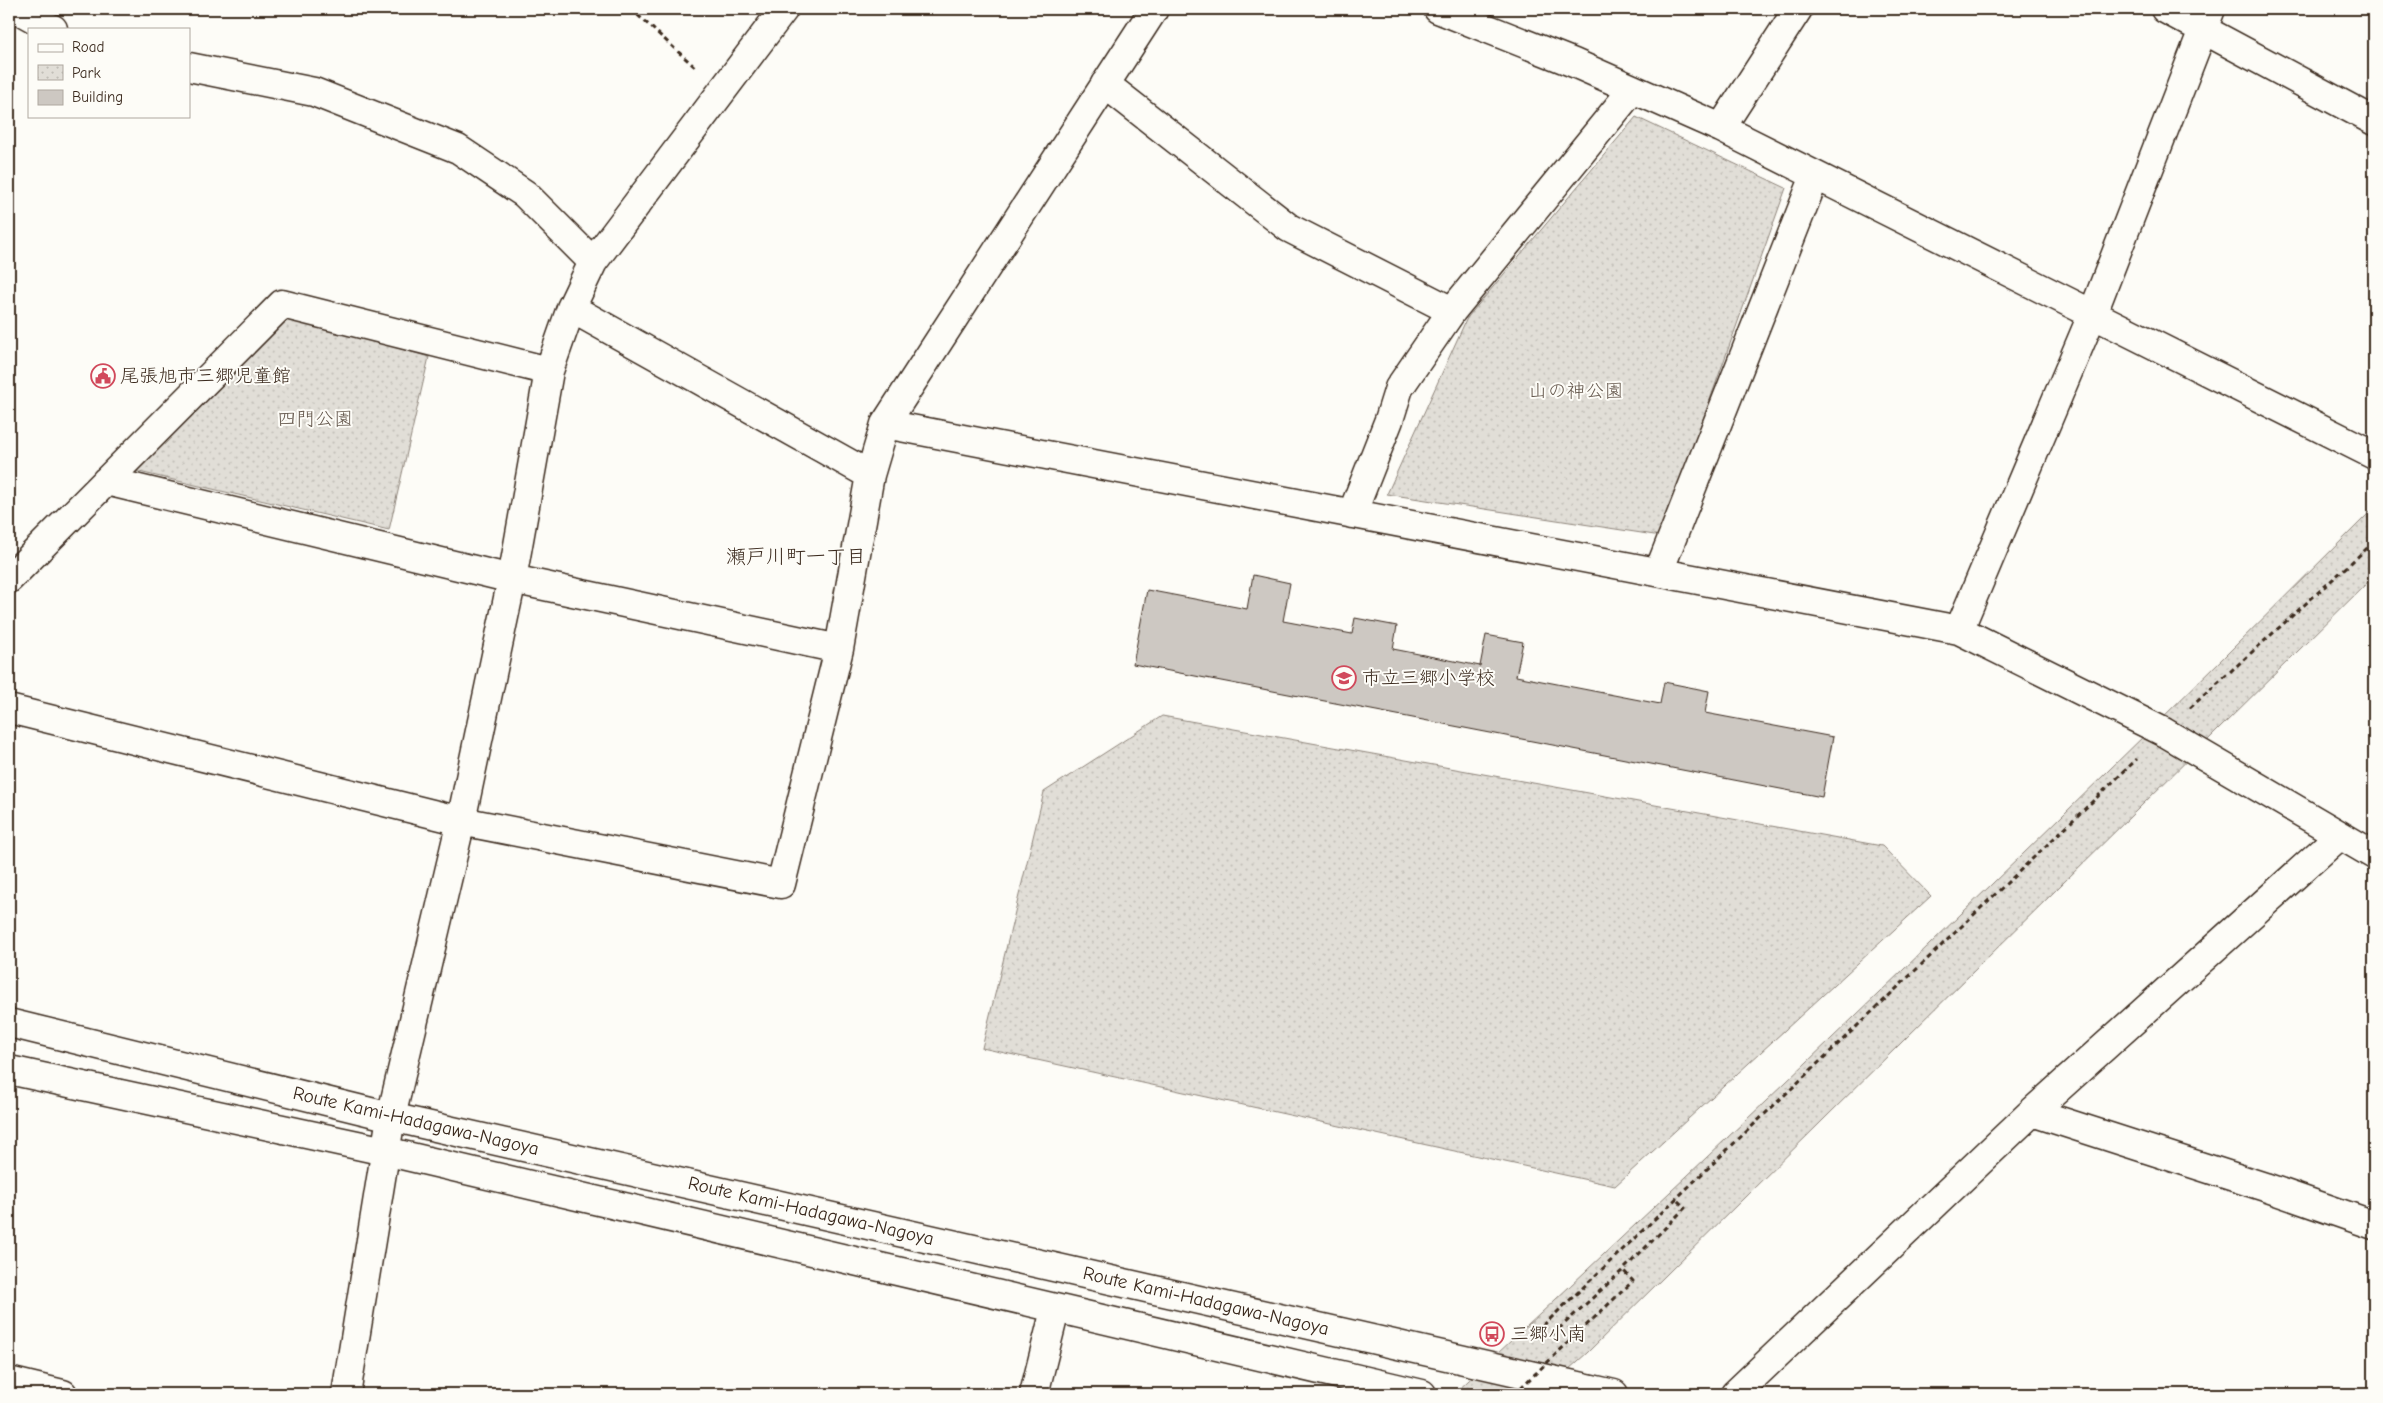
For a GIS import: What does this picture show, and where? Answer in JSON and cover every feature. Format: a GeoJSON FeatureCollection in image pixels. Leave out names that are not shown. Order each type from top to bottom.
{"type":"FeatureCollection","features":[{"type":"Feature","properties":{"kind":"street"},"geometry":{"type":"LineString","coordinates":[[17,9],[51,28]]}},
{"type":"Feature","properties":{"kind":"street"},"geometry":{"type":"LineString","coordinates":[[346,1394],[391,1117],[461,821],[512,579],[549,371],[572,308],[594,262],[784,9]]}},
{"type":"Feature","properties":{"kind":"street"},"geometry":{"type":"LineString","coordinates":[[9,709],[461,821],[782,884],[839,649],[870,474],[885,424],[1154,9]]}},
{"type":"Feature","properties":{"kind":"street"},"geometry":{"type":"LineString","coordinates":[[1438,9],[1633,89],[1721,128],[2093,313],[2374,456]]}},
{"type":"Feature","properties":{"kind":"street"},"geometry":{"type":"LineString","coordinates":[[1721,128],[1798,9]]}},
{"type":"Feature","properties":{"kind":"street"},"geometry":{"type":"LineString","coordinates":[[2165,9],[2208,19],[2374,121]]}},
{"type":"Feature","properties":{"kind":"street"},"geometry":{"type":"LineString","coordinates":[[1959,630],[2093,313],[2208,19]]}},
{"type":"Feature","properties":{"kind":"street"},"geometry":{"type":"LineString","coordinates":[[190,67],[314,92],[458,149],[525,194],[594,262]]}},
{"type":"Feature","properties":{"kind":"street"},"geometry":{"type":"LineString","coordinates":[[1104,84],[1289,228],[1452,311]]}},
{"type":"Feature","properties":{"kind":"street"},"geometry":{"type":"LineString","coordinates":[[1352,514],[1389,420],[1399,388],[1452,311],[1633,89]]}},
{"type":"Feature","properties":{"kind":"street"},"geometry":{"type":"LineString","coordinates":[[1659,572],[1815,176]]}},
{"type":"Feature","properties":{"kind":"street"},"geometry":{"type":"LineString","coordinates":[[9,579],[282,304],[549,371]]}},
{"type":"Feature","properties":{"kind":"street"},"geometry":{"type":"LineString","coordinates":[[572,308],[870,474]]}},
{"type":"Feature","properties":{"kind":"street"},"geometry":{"type":"LineString","coordinates":[[885,424],[1959,630],[2164,732],[2374,855]]}},
{"type":"Feature","properties":{"kind":"street"},"geometry":{"type":"LineString","coordinates":[[106,481],[512,579],[839,649]]}},
{"type":"Feature","properties":{"kind":"street"},"geometry":{"type":"LineString","coordinates":[[1735,1394],[2032,1112],[2339,836]]}},
{"type":"Feature","properties":{"kind":"street","name":"Route Kami-Hadagawa-Nagoya"},"geometry":{"type":"LineString","coordinates":[[9,1023],[391,1117],[1614,1394]]}},
{"type":"Feature","properties":{"kind":"street","name":"Route Kami-Hadagawa-Nagoya"},"geometry":{"type":"LineString","coordinates":[[9,1070],[385,1151],[1056,1310],[1422,1394]]}},
{"type":"Feature","properties":{"kind":"street"},"geometry":{"type":"LineString","coordinates":[[2032,1112],[2374,1224]]}},
{"type":"Feature","properties":{"kind":"street"},"geometry":{"type":"LineString","coordinates":[[1034,1394],[1056,1310]]}},
{"type":"Feature","properties":{"kind":"street"},"geometry":{"type":"LineString","coordinates":[[9,1381],[63,1394]]}},
{"type":"Feature","properties":{"kind":"path"},"geometry":{"type":"LineString","coordinates":[[631,9],[723,91]]}},
{"type":"Feature","properties":{"kind":"path"},"geometry":{"type":"LineString","coordinates":[[1500,1369],[1675,1199],[2164,732],[2374,542]]}},
{"type":"Feature","properties":{"kind":"path"},"geometry":{"type":"LineString","coordinates":[[1552,1335],[1623,1270],[1685,1208],[1675,1199]]}},
{"type":"Feature","properties":{"kind":"path"},"geometry":{"type":"LineString","coordinates":[[1514,1394],[1634,1281],[1623,1270]]}},
{"type":"Feature","properties":{"kind":"green space","name":"山の神公園"},"geometry":{"type":"Polygon","coordinates":[[[1636,117],[1786,188],[1661,536],[1387,494],[1467,318],[1636,117]]]}},
{"type":"Feature","properties":{"kind":"green space","name":"四門公園"},"geometry":{"type":"Polygon","coordinates":[[[286,316],[429,357],[389,530],[135,471],[286,316]]]}},
{"type":"Feature","properties":{"kind":"green space"},"geometry":{"type":"Polygon","coordinates":[[[2374,508],[2374,576],[1587,1353],[1541,1394],[1454,1394],[1918,956],[2374,508]]]}},
{"type":"Feature","properties":{"kind":"green space"},"geometry":{"type":"Polygon","coordinates":[[[1162,716],[1882,846],[1931,896],[1615,1186],[982,1048],[1044,792],[1162,716]]]}},
{"type":"Feature","properties":{"kind":"building"},"geometry":{"type":"Polygon","coordinates":[[[1253,575],[1290,583],[1283,621],[1352,634],[1355,618],[1397,626],[1393,649],[1480,666],[1486,635],[1523,642],[1516,676],[1660,704],[1664,682],[1709,691],[1705,713],[1833,737],[1822,797],[1133,664],[1147,590],[1247,609],[1253,575]]]}},
{"type":"Feature","properties":{"kind":"place","name":"尾張旭市三郷児童館"},"geometry":{"type":"Point","coordinates":[103,376]}},
{"type":"Feature","properties":{"kind":"place","name":"市立三郷小学校"},"geometry":{"type":"Point","coordinates":[1344,678]}},
{"type":"Feature","properties":{"kind":"place","name":"三郷小南"},"geometry":{"type":"Point","coordinates":[1492,1334]}},
{"type":"Feature","properties":{"kind":"district","name":"瀬戸川町一丁目"},"geometry":{"type":"Point","coordinates":[796,556]}}]}
